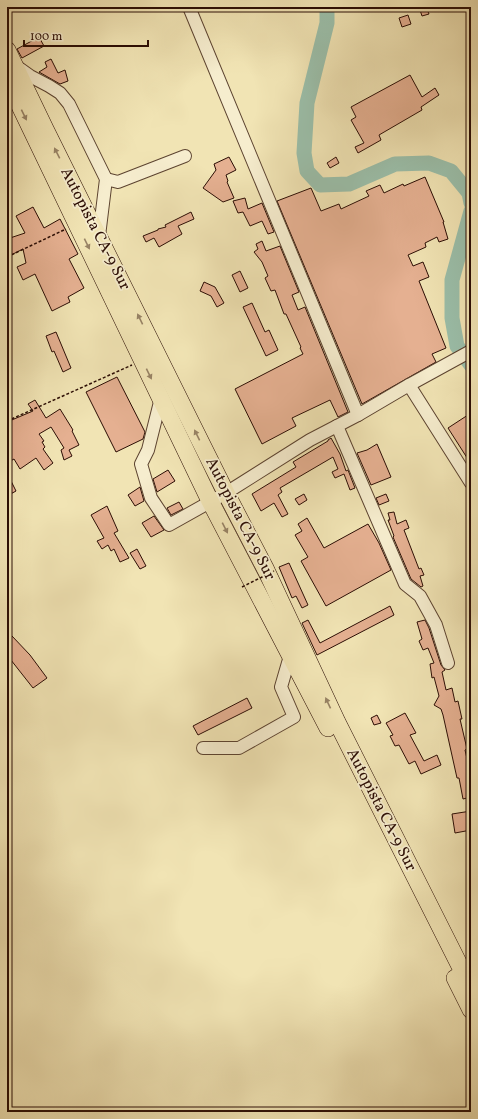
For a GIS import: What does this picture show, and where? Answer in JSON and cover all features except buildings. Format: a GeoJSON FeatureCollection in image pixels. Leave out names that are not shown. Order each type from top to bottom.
{"type":"FeatureCollection","features":[{"type":"Feature","properties":{"kind":"highway","name":"Autopista CA-9 Sur"},"geometry":{"type":"LineString","coordinates":[[10,56],[44,129],[266,570],[337,722],[471,988]]}},
{"type":"Feature","properties":{"kind":"highway","name":"Autopista CA-9 Sur"},"geometry":{"type":"LineString","coordinates":[[7,79],[210,501],[367,801],[471,1010]]}},
{"type":"Feature","properties":{"kind":"street"},"geometry":{"type":"LineString","coordinates":[[189,7],[358,415]]}},
{"type":"Feature","properties":{"kind":"street"},"geometry":{"type":"LineString","coordinates":[[10,56],[30,76],[60,93],[69,104],[106,179],[99,236]]}},
{"type":"Feature","properties":{"kind":"street"},"geometry":{"type":"LineString","coordinates":[[106,179],[118,182],[185,156]]}},
{"type":"Feature","properties":{"kind":"street"},"geometry":{"type":"LineString","coordinates":[[161,398],[148,450],[141,464],[151,498],[169,525],[226,493],[310,440],[358,415],[471,351]]}},
{"type":"Feature","properties":{"kind":"street"},"geometry":{"type":"LineString","coordinates":[[409,385],[471,483]]}},
{"type":"Feature","properties":{"kind":"street"},"geometry":{"type":"LineString","coordinates":[[337,426],[405,584],[420,596],[436,625],[448,663]]}},
{"type":"Feature","properties":{"kind":"street"},"geometry":{"type":"LineString","coordinates":[[203,748],[239,748],[294,717],[280,687],[290,656]]}},
{"type":"Feature","properties":{"kind":"path"},"geometry":{"type":"LineString","coordinates":[[7,258],[77,223]]}},
{"type":"Feature","properties":{"kind":"path"},"geometry":{"type":"LineString","coordinates":[[7,421],[143,360]]}},
{"type":"Feature","properties":{"kind":"path"},"geometry":{"type":"LineString","coordinates":[[242,587],[274,571]]}},
{"type":"Feature","properties":{"kind":"waterway"},"geometry":{"type":"LineString","coordinates":[[327,7],[327,23],[307,103],[304,153],[307,171],[320,185],[349,184],[395,164],[429,163],[451,171],[469,193],[471,203]]}},
{"type":"Feature","properties":{"kind":"waterway"},"geometry":{"type":"LineString","coordinates":[[471,211],[452,280],[452,318],[457,346],[471,365]]}}]}
